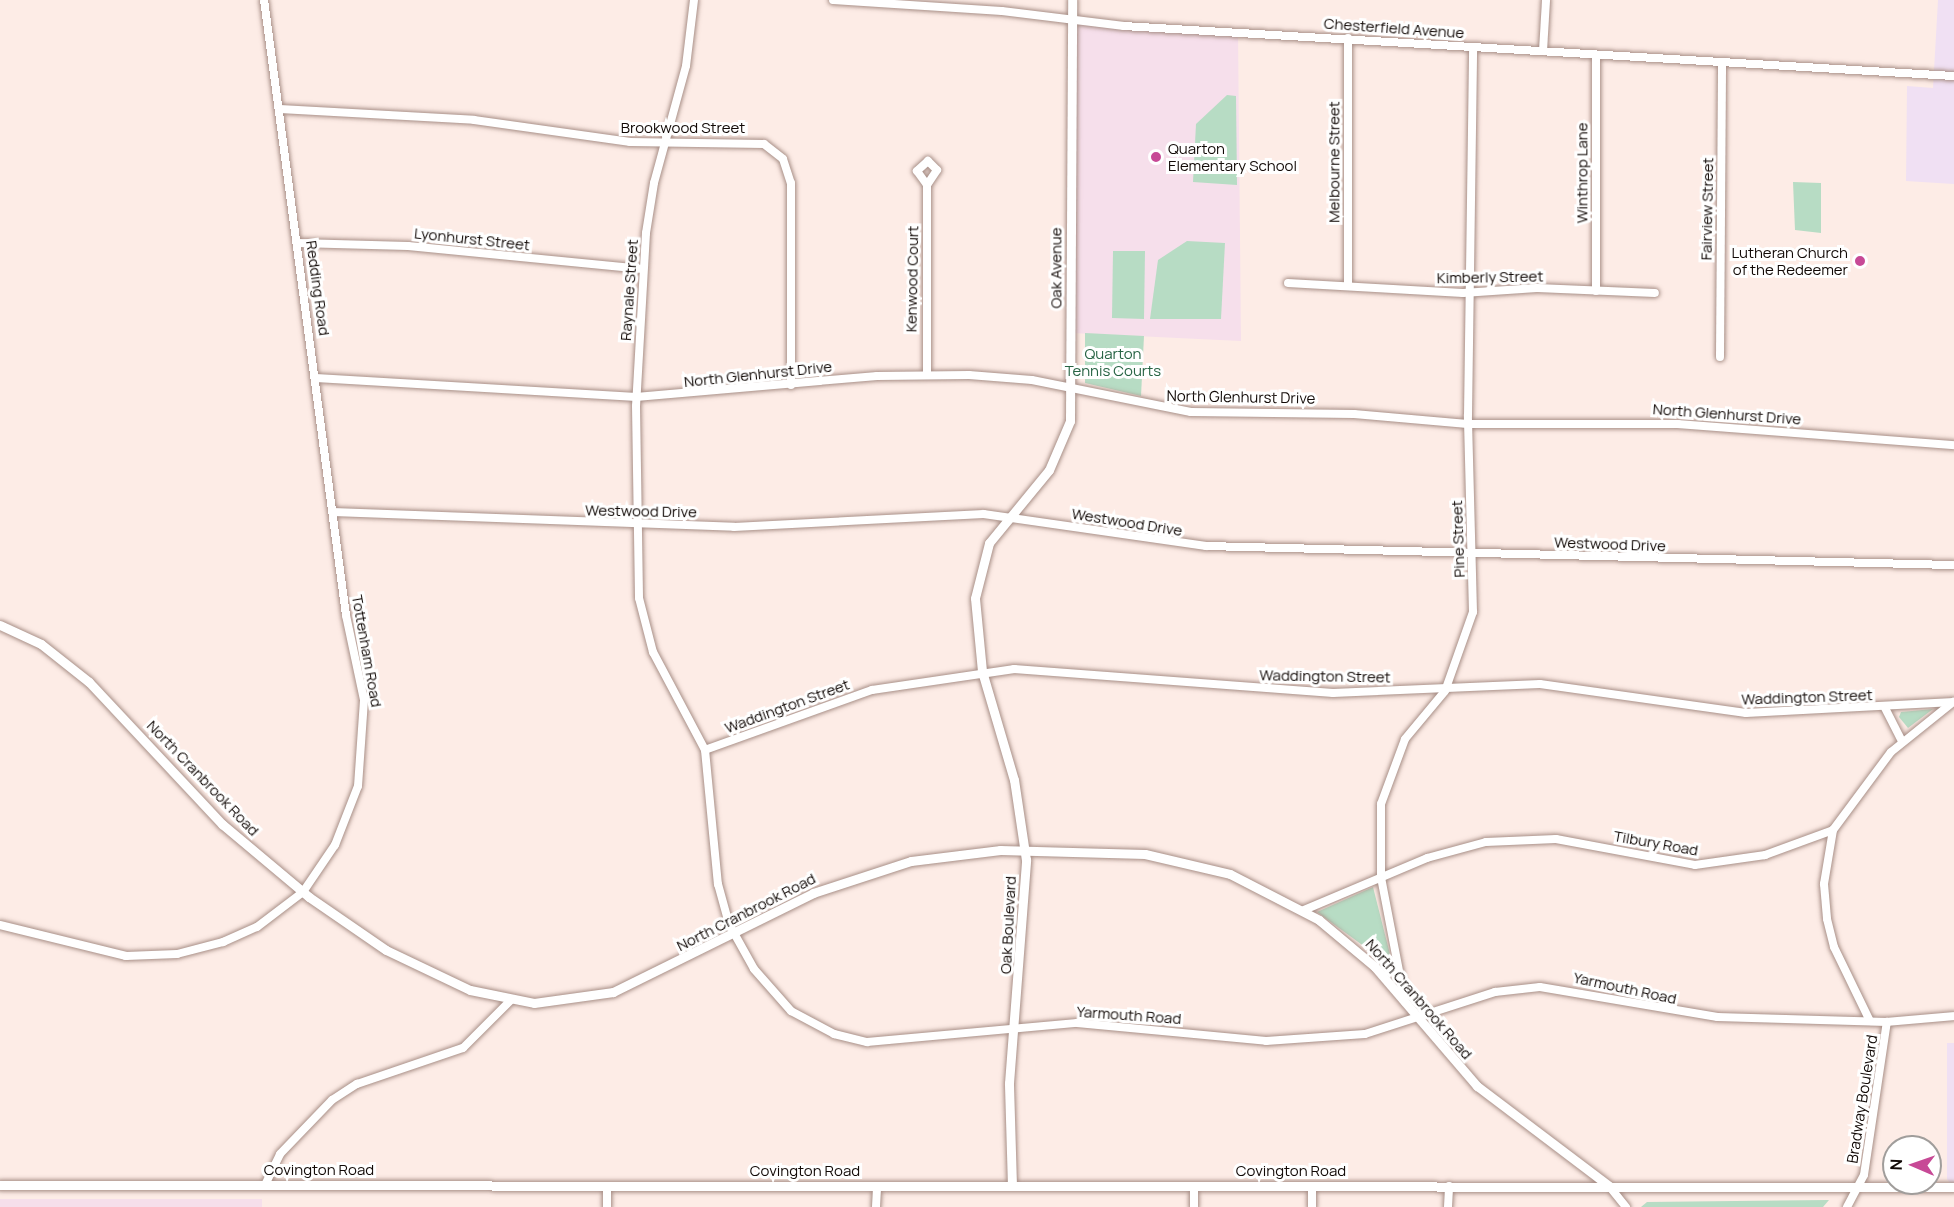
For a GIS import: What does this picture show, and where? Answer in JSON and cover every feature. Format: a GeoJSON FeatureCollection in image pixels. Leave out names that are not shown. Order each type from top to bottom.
{"type":"FeatureCollection","features":[{"type":"Feature","properties":{"kind":"street","name":"Redding Road"},"geometry":{"type":"LineString","coordinates":[[264,0],[341,579]]}},
{"type":"Feature","properties":{"kind":"street","name":"Raynale Street"},"geometry":{"type":"LineString","coordinates":[[639,588],[636,397],[643,269],[664,144],[686,66],[694,0]]}},
{"type":"Feature","properties":{"kind":"street","name":"Chesterfield Avenue"},"geometry":{"type":"LineString","coordinates":[[833,0],[1073,20],[1954,76]]}},
{"type":"Feature","properties":{"kind":"street","name":"Oak Avenue"},"geometry":{"type":"LineString","coordinates":[[982,671],[977,578],[989,543],[1060,452],[1071,390],[1072,0]]}},
{"type":"Feature","properties":{"kind":"street"},"geometry":{"type":"LineString","coordinates":[[1543,51],[1546,0]]}},
{"type":"Feature","properties":{"kind":"street","name":"Melbourne Street"},"geometry":{"type":"LineString","coordinates":[[1348,38],[1348,286]]}},
{"type":"Feature","properties":{"kind":"street","name":"Pine Street"},"geometry":{"type":"LineString","coordinates":[[1405,1002],[1381,877],[1379,827],[1387,780],[1405,739],[1445,691],[1472,620],[1468,424],[1472,293],[1473,47]]}},
{"type":"Feature","properties":{"kind":"street","name":"Winthrop Lane"},"geometry":{"type":"LineString","coordinates":[[1596,55],[1596,291]]}},
{"type":"Feature","properties":{"kind":"street","name":"Fairview Street"},"geometry":{"type":"LineString","coordinates":[[1720,357],[1722,62]]}},
{"type":"Feature","properties":{"kind":"street","name":"Brookwood Street"},"geometry":{"type":"LineString","coordinates":[[280,109],[474,120],[664,144],[755,141],[777,152],[788,166],[791,385]]}},
{"type":"Feature","properties":{"kind":"street","name":"Kenwood Court"},"geometry":{"type":"LineString","coordinates":[[927,185],[927,374]]}},
{"type":"Feature","properties":{"kind":"street","name":"Lyonhurst Street"},"geometry":{"type":"LineString","coordinates":[[298,243],[408,246],[643,269]]}},
{"type":"Feature","properties":{"kind":"street","name":"Kimberly Street"},"geometry":{"type":"LineString","coordinates":[[1288,283],[1472,293],[1596,291],[1655,293]]}},
{"type":"Feature","properties":{"kind":"street","name":"North Glenhurst Drive"},"geometry":{"type":"LineString","coordinates":[[316,378],[636,397],[927,374],[1032,380],[1171,410],[1354,414],[1468,424],[1678,424],[1954,445]]}},
{"type":"Feature","properties":{"kind":"street","name":"Westwood Drive"},"geometry":{"type":"LineString","coordinates":[[333,512],[734,527],[959,514],[1009,517],[1174,544],[1331,546],[1472,557],[1954,565]]}},
{"type":"Feature","properties":{"kind":"street","name":"Tottenham Road"},"geometry":{"type":"LineString","coordinates":[[0,925],[111,954],[165,955],[244,934],[303,892],[344,828],[364,756],[364,700],[341,579]]}},
{"type":"Feature","properties":{"kind":"street","name":"Yarmouth Road"},"geometry":{"type":"LineString","coordinates":[[639,588],[653,652],[705,750],[718,884],[733,934],[782,1003],[842,1036],[899,1041],[1013,1027],[1110,1024],[1266,1041],[1365,1034],[1419,1020],[1496,992],[1540,987],[1708,1016],[1887,1022]]}},
{"type":"Feature","properties":{"kind":"street","name":"North Cranbrook Road"},"geometry":{"type":"LineString","coordinates":[[0,626],[30,637],[83,677],[222,824],[303,892],[411,965],[470,990],[511,1000],[563,1002],[613,992],[807,896],[880,869],[943,855],[1025,849],[1103,850],[1178,860],[1244,880],[1304,910],[1361,954],[1496,1104],[1609,1186]]}},
{"type":"Feature","properties":{"kind":"street","name":"Waddington Street"},"geometry":{"type":"LineString","coordinates":[[705,750],[849,696],[982,671],[1073,670],[1333,693],[1445,691],[1540,684],[1746,713],[1885,708],[1954,702]]}},
{"type":"Feature","properties":{"kind":"street","name":"Oak Boulevard"},"geometry":{"type":"LineString","coordinates":[[982,671],[1010,763],[1025,849],[1024,941],[1013,1027],[1012,1186]]}},
{"type":"Feature","properties":{"kind":"street"},"geometry":{"type":"LineString","coordinates":[[1870,1021],[1834,947],[1827,919],[1824,884],[1833,830],[1849,802],[1902,741],[1954,702]]}},
{"type":"Feature","properties":{"kind":"street"},"geometry":{"type":"LineString","coordinates":[[1885,708],[1902,741]]}},
{"type":"Feature","properties":{"kind":"street","name":"Tilbury Road"},"geometry":{"type":"LineString","coordinates":[[1304,910],[1456,848],[1503,840],[1571,841],[1647,859],[1711,865],[1765,855],[1833,830]]}},
{"type":"Feature","properties":{"kind":"street"},"geometry":{"type":"LineString","coordinates":[[265,1185],[280,1154],[332,1100],[357,1084],[463,1048],[511,1000]]}},
{"type":"Feature","properties":{"kind":"street","name":"Bradway Boulevard"},"geometry":{"type":"LineString","coordinates":[[1847,1207],[1861,1187],[1887,1022],[1954,1016]]}},
{"type":"Feature","properties":{"kind":"street","name":"Covington Road"},"geometry":{"type":"LineString","coordinates":[[0,1185],[1609,1186]]}},
{"type":"Feature","properties":{"kind":"street"},"geometry":{"type":"LineString","coordinates":[[607,1186],[607,1207]]}},
{"type":"Feature","properties":{"kind":"street"},"geometry":{"type":"LineString","coordinates":[[876,1207],[877,1186]]}},
{"type":"Feature","properties":{"kind":"street"},"geometry":{"type":"LineString","coordinates":[[1194,1186],[1194,1207]]}},
{"type":"Feature","properties":{"kind":"street"},"geometry":{"type":"LineString","coordinates":[[1312,1186],[1312,1207]]}},
{"type":"Feature","properties":{"kind":"street"},"geometry":{"type":"LineString","coordinates":[[1448,1207],[1449,1186]]}},
{"type":"Feature","properties":{"kind":"street"},"geometry":{"type":"LineString","coordinates":[[1609,1186],[1954,1187]]}},
{"type":"Feature","properties":{"kind":"street"},"geometry":{"type":"LineString","coordinates":[[1609,1186],[1626,1207]]}},
{"type":"Feature","properties":{"kind":"shaded area"},"geometry":{"type":"Polygon","coordinates":[[[1938,0],[1954,0],[1954,184],[1906,181],[1907,86],[1933,88],[1938,0]]]}},
{"type":"Feature","properties":{"kind":"shaded area","name":"Quarton Elementary School"},"geometry":{"type":"Polygon","coordinates":[[[1073,23],[1238,33],[1241,341],[1072,333],[1073,23]]]}},
{"type":"Feature","properties":{"kind":"shaded area"},"geometry":{"type":"Polygon","coordinates":[[[1947,1043],[1954,1043],[1954,1189],[1947,1179],[1947,1043]]]}},
{"type":"Feature","properties":{"kind":"shaded area"},"geometry":{"type":"Polygon","coordinates":[[[0,1199],[262,1199],[262,1207],[0,1207],[0,1199]]]}},
{"type":"Feature","properties":{"kind":"green space"},"geometry":{"type":"Polygon","coordinates":[[[1227,95],[1236,96],[1237,185],[1193,182],[1196,124],[1227,95]]]}},
{"type":"Feature","properties":{"kind":"green space"},"geometry":{"type":"Polygon","coordinates":[[[1793,182],[1821,183],[1821,233],[1795,230],[1793,182]]]}},
{"type":"Feature","properties":{"kind":"green space"},"geometry":{"type":"Polygon","coordinates":[[[1187,241],[1225,243],[1221,319],[1150,319],[1158,260],[1187,241]]]}},
{"type":"Feature","properties":{"kind":"green space"},"geometry":{"type":"Polygon","coordinates":[[[1113,251],[1145,251],[1144,319],[1112,318],[1113,251]]]}},
{"type":"Feature","properties":{"kind":"green space","name":"Quarton Tennis Courts"},"geometry":{"type":"Polygon","coordinates":[[[1085,333],[1144,336],[1141,396],[1085,383],[1085,333]]]}},
{"type":"Feature","properties":{"kind":"green space"},"geometry":{"type":"Polygon","coordinates":[[[1933,709],[1908,728],[1899,717],[1901,712],[1933,709]]]}},
{"type":"Feature","properties":{"kind":"green space"},"geometry":{"type":"Polygon","coordinates":[[[1373,887],[1395,974],[1392,975],[1365,947],[1317,912],[1373,887]]]}},
{"type":"Feature","properties":{"kind":"green space"},"geometry":{"type":"Polygon","coordinates":[[[1829,1200],[1823,1207],[1641,1207],[1647,1202],[1829,1200]]]}},
{"type":"Feature","properties":{"kind":"place","name":"Quarton Elementary School"},"geometry":{"type":"Point","coordinates":[1156,157]}},
{"type":"Feature","properties":{"kind":"place","name":"Lutheran Church of the Redeemer"},"geometry":{"type":"Point","coordinates":[1860,261]}}]}
